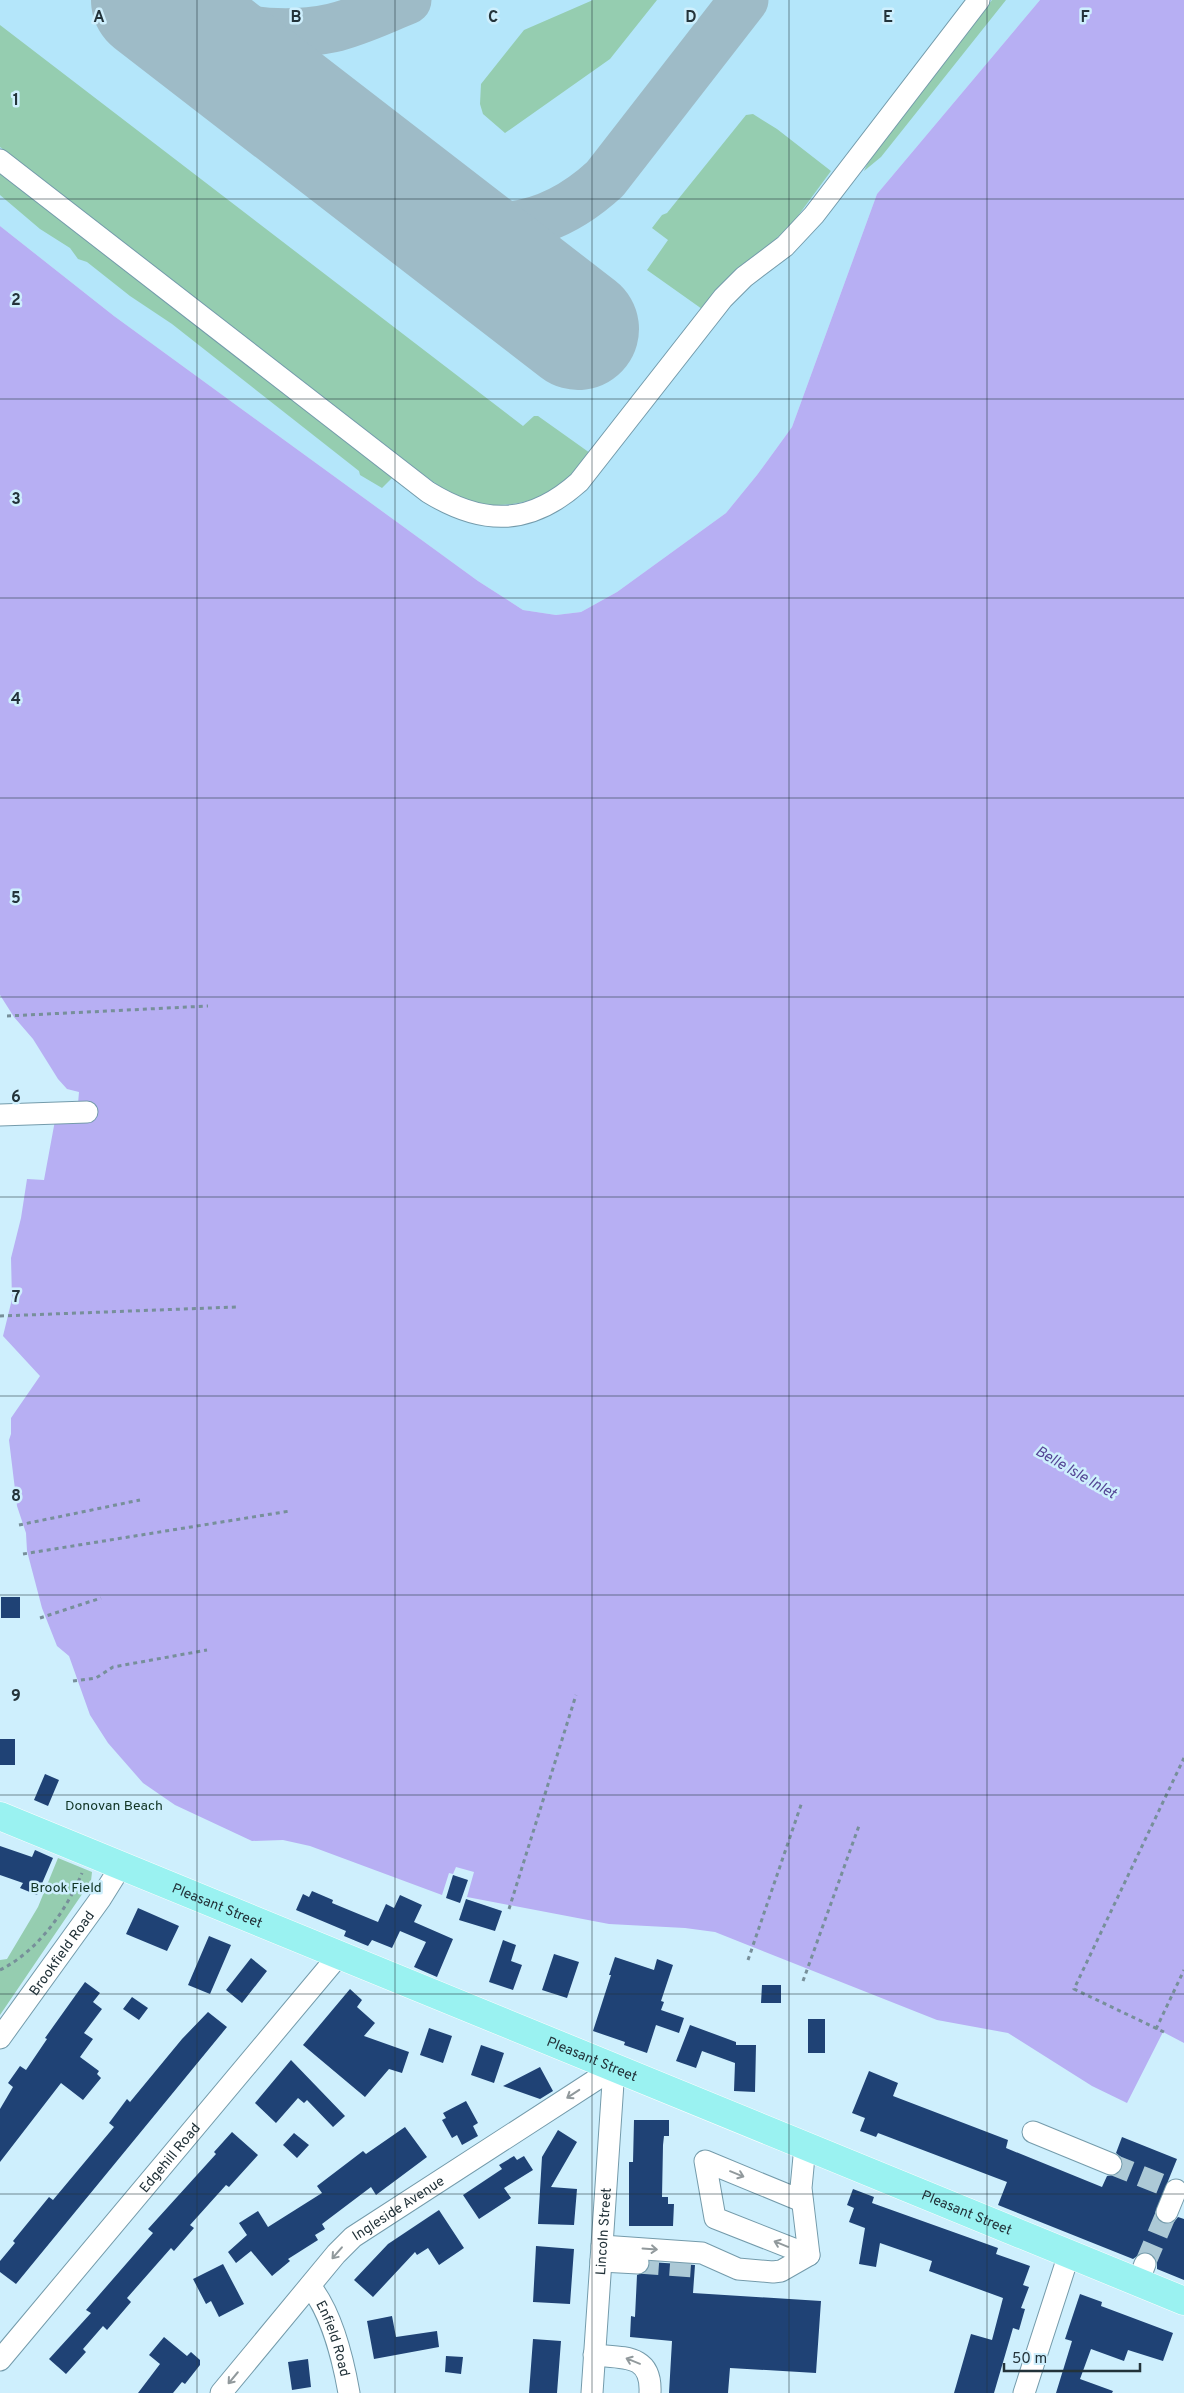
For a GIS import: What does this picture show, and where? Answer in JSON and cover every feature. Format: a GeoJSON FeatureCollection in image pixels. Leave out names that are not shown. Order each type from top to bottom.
{"type":"FeatureCollection","features":[{"type":"Feature","properties":{"kind":"main road","name":"Pleasant Street"},"geometry":{"type":"LineString","coordinates":[[0,1816],[1069,2254],[1142,2273],[1184,2301]]}},
{"type":"Feature","properties":{"kind":"street"},"geometry":{"type":"LineString","coordinates":[[0,160],[428,492],[451,506],[470,512],[491,516],[511,516],[534,511],[557,500],[580,482],[722,298],[744,277],[785,246],[814,215],[979,0]]}},
{"type":"Feature","properties":{"kind":"street"},"geometry":{"type":"LineString","coordinates":[[0,1115],[86,1112]]}},
{"type":"Feature","properties":{"kind":"street","name":"Brookfield Road"},"geometry":{"type":"LineString","coordinates":[[0,2038],[101,1898],[121,1866]]}},
{"type":"Feature","properties":{"kind":"street","name":"Edgehill Road"},"geometry":{"type":"LineString","coordinates":[[0,2360],[339,1955]]}},
{"type":"Feature","properties":{"kind":"street","name":"Lincoln Street"},"geometry":{"type":"LineString","coordinates":[[592,2393],[614,2068]]}},
{"type":"Feature","properties":{"kind":"street","name":"Ingleside Avenue"},"geometry":{"type":"LineString","coordinates":[[221,2393],[344,2245],[359,2233],[614,2068]]}},
{"type":"Feature","properties":{"kind":"street"},"geometry":{"type":"LineString","coordinates":[[1033,2132],[1112,2164]]}},
{"type":"Feature","properties":{"kind":"street"},"geometry":{"type":"LineString","coordinates":[[805,2146],[801,2178],[809,2255]]}},
{"type":"Feature","properties":{"kind":"street"},"geometry":{"type":"LineString","coordinates":[[802,2201],[705,2161],[715,2218],[809,2255]]}},
{"type":"Feature","properties":{"kind":"street"},"geometry":{"type":"LineString","coordinates":[[1167,2212],[1175,2190]]}},
{"type":"Feature","properties":{"kind":"street"},"geometry":{"type":"LineString","coordinates":[[601,2254],[638,2263]]}},
{"type":"Feature","properties":{"kind":"street"},"geometry":{"type":"LineString","coordinates":[[601,2254],[706,2254],[733,2267],[745,2270]]}},
{"type":"Feature","properties":{"kind":"street"},"geometry":{"type":"LineString","coordinates":[[1024,2393],[1069,2254]]}},
{"type":"Feature","properties":{"kind":"street"},"geometry":{"type":"LineString","coordinates":[[695,2267],[781,2271],[809,2255]]}},
{"type":"Feature","properties":{"kind":"street","name":"Enfield Road"},"geometry":{"type":"LineString","coordinates":[[310,2286],[324,2309],[341,2360],[349,2393]]}},
{"type":"Feature","properties":{"kind":"street"},"geometry":{"type":"LineString","coordinates":[[594,2355],[625,2358],[640,2364],[649,2376],[650,2393]]}},
{"type":"Feature","properties":{"kind":"path"},"geometry":{"type":"LineString","coordinates":[[7,1016],[208,1006]]}},
{"type":"Feature","properties":{"kind":"path"},"geometry":{"type":"LineString","coordinates":[[0,1316],[236,1307]]}},
{"type":"Feature","properties":{"kind":"path"},"geometry":{"type":"LineString","coordinates":[[19,1525],[140,1500]]}},
{"type":"Feature","properties":{"kind":"path"},"geometry":{"type":"LineString","coordinates":[[23,1554],[290,1511]]}},
{"type":"Feature","properties":{"kind":"path"},"geometry":{"type":"LineString","coordinates":[[40,1618],[101,1598]]}},
{"type":"Feature","properties":{"kind":"path"},"geometry":{"type":"LineString","coordinates":[[72,1681],[96,1678],[113,1667],[207,1650]]}},
{"type":"Feature","properties":{"kind":"path"},"geometry":{"type":"LineString","coordinates":[[509,1910],[576,1695]]}},
{"type":"Feature","properties":{"kind":"path"},"geometry":{"type":"LineString","coordinates":[[1164,2032],[1074,1989],[1184,1758]]}},
{"type":"Feature","properties":{"kind":"path"},"geometry":{"type":"LineString","coordinates":[[748,1960],[802,1802]]}},
{"type":"Feature","properties":{"kind":"path"},"geometry":{"type":"LineString","coordinates":[[803,1982],[860,1823]]}},
{"type":"Feature","properties":{"kind":"path"},"geometry":{"type":"LineString","coordinates":[[0,1970],[13,1963],[45,1933],[66,1906],[84,1870]]}},
{"type":"Feature","properties":{"kind":"path"},"geometry":{"type":"LineString","coordinates":[[1156,2029],[1184,1970]]}},
{"type":"Feature","properties":{"kind":"shaded area"},"geometry":{"type":"Polygon","coordinates":[[[0,0],[1040,0],[877,194],[792,427],[757,475],[726,513],[617,592],[581,612],[556,615],[523,610],[478,581],[114,316],[0,226],[0,0]]]}},
{"type":"Feature","properties":{"kind":"green space"},"geometry":{"type":"Polygon","coordinates":[[[593,0],[657,0],[610,59],[505,133],[483,114],[480,104],[481,84],[524,30],[593,0]]]}},
{"type":"Feature","properties":{"kind":"green space"},"geometry":{"type":"Polygon","coordinates":[[[992,0],[1006,0],[881,157],[864,171],[871,156],[992,0]]]}},
{"type":"Feature","properties":{"kind":"green space"},"geometry":{"type":"Polygon","coordinates":[[[0,25],[523,426],[534,416],[538,416],[590,453],[563,483],[552,491],[530,500],[506,505],[471,502],[450,493],[428,478],[0,147],[0,25]]]}},
{"type":"Feature","properties":{"kind":"green space"},"geometry":{"type":"Polygon","coordinates":[[[753,114],[777,129],[831,171],[792,224],[766,248],[735,271],[702,309],[647,270],[668,240],[652,228],[662,215],[667,213],[746,115],[753,114]]]}},
{"type":"Feature","properties":{"kind":"green space"},"geometry":{"type":"Polygon","coordinates":[[[0,173],[393,477],[382,488],[360,475],[359,471],[172,324],[130,296],[87,262],[78,259],[70,248],[40,229],[0,195],[0,173]]]}},
{"type":"Feature","properties":{"kind":"green space","name":"Brook Field"},"geometry":{"type":"Polygon","coordinates":[[[58,1858],[92,1872],[91,1881],[0,2015],[0,1960],[7,1959],[38,1907],[58,1858]]]}},
{"type":"Feature","properties":{"kind":"water","name":"Belle Isle Inlet"},"geometry":{"type":"Polygon","coordinates":[[[1040,0],[1184,0],[1184,2043],[1163,2032],[1127,2103],[1092,2086],[1008,2033],[937,2020],[715,1932],[685,1928],[609,1924],[467,1897],[474,1872],[456,1867],[453,1874],[449,1873],[442,1895],[310,1846],[283,1840],[252,1841],[175,1805],[143,1783],[108,1743],[90,1715],[69,1656],[57,1646],[42,1608],[27,1551],[26,1533],[17,1506],[9,1440],[11,1418],[40,1376],[3,1336],[12,1299],[11,1258],[21,1218],[27,1179],[44,1180],[56,1115],[77,1115],[79,1092],[67,1089],[58,1079],[33,1039],[14,1017],[0,995],[0,226],[114,316],[478,581],[523,610],[556,615],[581,612],[617,592],[726,513],[757,475],[792,427],[877,194],[1040,0]]]}},
{"type":"Feature","properties":{"kind":"building"},"geometry":{"type":"Polygon","coordinates":[[[1,1597],[20,1597],[20,1618],[1,1618],[1,1597]]]}},
{"type":"Feature","properties":{"kind":"building"},"geometry":{"type":"Polygon","coordinates":[[[0,1739],[15,1739],[15,1765],[0,1765],[0,1739]]]}},
{"type":"Feature","properties":{"kind":"building"},"geometry":{"type":"Polygon","coordinates":[[[45,1774],[59,1780],[48,1806],[34,1800],[45,1774]]]}},
{"type":"Feature","properties":{"kind":"building"},"geometry":{"type":"Polygon","coordinates":[[[0,1846],[32,1857],[35,1850],[53,1858],[37,1895],[20,1888],[23,1883],[0,1875],[0,1846]]]}},
{"type":"Feature","properties":{"kind":"building"},"geometry":{"type":"Polygon","coordinates":[[[453,1875],[468,1880],[460,1903],[446,1898],[453,1875]]]}},
{"type":"Feature","properties":{"kind":"building"},"geometry":{"type":"Polygon","coordinates":[[[312,1891],[333,1900],[332,1903],[378,1922],[386,1904],[394,1908],[400,1895],[422,1905],[414,1922],[453,1939],[437,1977],[414,1967],[426,1942],[400,1931],[392,1948],[372,1940],[368,1946],[344,1936],[346,1931],[296,1910],[303,1894],[309,1897],[312,1891]]]}},
{"type":"Feature","properties":{"kind":"building"},"geometry":{"type":"Polygon","coordinates":[[[466,1899],[502,1911],[495,1931],[459,1920],[466,1899]]]}},
{"type":"Feature","properties":{"kind":"building"},"geometry":{"type":"Polygon","coordinates":[[[138,1908],[179,1926],[167,1951],[126,1934],[138,1908]]]}},
{"type":"Feature","properties":{"kind":"building"},"geometry":{"type":"Polygon","coordinates":[[[209,1936],[231,1945],[210,1994],[188,1985],[209,1936]]]}},
{"type":"Feature","properties":{"kind":"building"},"geometry":{"type":"Polygon","coordinates":[[[503,1940],[516,1945],[511,1961],[522,1965],[513,1990],[489,1982],[503,1940]]]}},
{"type":"Feature","properties":{"kind":"building"},"geometry":{"type":"Polygon","coordinates":[[[554,1954],[579,1962],[567,1998],[542,1990],[554,1954]]]}},
{"type":"Feature","properties":{"kind":"building"},"geometry":{"type":"Polygon","coordinates":[[[615,1957],[654,1970],[657,1959],[673,1965],[661,2001],[664,2002],[661,2010],[684,2018],[679,2033],[656,2025],[647,2053],[624,2045],[625,2042],[593,2031],[615,1957]]]}},
{"type":"Feature","properties":{"kind":"building"},"geometry":{"type":"Polygon","coordinates":[[[251,1958],[267,1971],[242,2003],[226,1990],[251,1958]]]}},
{"type":"Feature","properties":{"kind":"building"},"geometry":{"type":"Polygon","coordinates":[[[85,1982],[100,1993],[93,2002],[102,2009],[84,2033],[93,2039],[80,2057],[99,2071],[97,2074],[101,2078],[83,2100],[61,2083],[0,2162],[0,2109],[13,2087],[8,2083],[20,2066],[26,2070],[47,2039],[45,2038],[85,1982]]]}},
{"type":"Feature","properties":{"kind":"building"},"geometry":{"type":"Polygon","coordinates":[[[762,1985],[781,1985],[781,2003],[761,2003],[762,1985]]]}},
{"type":"Feature","properties":{"kind":"building"},"geometry":{"type":"Polygon","coordinates":[[[350,1989],[362,2000],[357,2007],[375,2023],[364,2036],[409,2052],[402,2073],[389,2069],[365,2097],[303,2045],[350,1989]]]}},
{"type":"Feature","properties":{"kind":"building"},"geometry":{"type":"Polygon","coordinates":[[[132,1997],[148,2008],[139,2020],[123,2009],[132,1997]]]}},
{"type":"Feature","properties":{"kind":"building"},"geometry":{"type":"Polygon","coordinates":[[[208,2012],[227,2027],[16,2284],[0,2272],[0,2261],[15,2243],[13,2241],[49,2197],[53,2200],[114,2127],[109,2123],[127,2099],[130,2102],[182,2039],[208,2012]]]}},
{"type":"Feature","properties":{"kind":"building"},"geometry":{"type":"Polygon","coordinates":[[[808,2019],[825,2019],[825,2053],[808,2053],[808,2019]]]}},
{"type":"Feature","properties":{"kind":"building"},"geometry":{"type":"Polygon","coordinates":[[[690,2025],[736,2042],[736,2045],[756,2045],[755,2092],[734,2091],[735,2063],[702,2051],[696,2068],[676,2061],[690,2025]]]}},
{"type":"Feature","properties":{"kind":"building"},"geometry":{"type":"Polygon","coordinates":[[[429,2028],[452,2036],[443,2063],[420,2055],[429,2028]]]}},
{"type":"Feature","properties":{"kind":"building"},"geometry":{"type":"Polygon","coordinates":[[[481,2045],[504,2053],[494,2083],[471,2075],[481,2045]]]}},
{"type":"Feature","properties":{"kind":"building"},"geometry":{"type":"Polygon","coordinates":[[[291,2060],[345,2116],[333,2127],[307,2100],[304,2103],[298,2098],[276,2123],[255,2103],[291,2060]]]}},
{"type":"Feature","properties":{"kind":"building"},"geometry":{"type":"Polygon","coordinates":[[[540,2067],[553,2091],[540,2099],[503,2086],[540,2067]]]}},
{"type":"Feature","properties":{"kind":"building"},"geometry":{"type":"Polygon","coordinates":[[[869,2071],[898,2083],[893,2096],[1008,2140],[1006,2148],[1102,2187],[1107,2176],[1118,2174],[1123,2168],[1121,2157],[1116,2153],[1122,2137],[1177,2159],[1155,2213],[1157,2220],[1163,2224],[1174,2222],[1178,2217],[1184,2219],[1184,2280],[1157,2269],[1157,2262],[1150,2253],[1143,2252],[1133,2259],[998,2205],[1007,2182],[878,2133],[876,2137],[860,2131],[865,2118],[852,2113],[869,2071]]]}},
{"type":"Feature","properties":{"kind":"building"},"geometry":{"type":"Polygon","coordinates":[[[466,2101],[478,2123],[473,2126],[478,2136],[462,2145],[457,2135],[452,2138],[442,2120],[446,2118],[443,2113],[466,2101]]]}},
{"type":"Feature","properties":{"kind":"building"},"geometry":{"type":"Polygon","coordinates":[[[634,2120],[669,2120],[669,2136],[664,2136],[663,2145],[662,2197],[668,2197],[668,2204],[674,2204],[673,2226],[629,2226],[629,2162],[633,2162],[634,2120]]]}},
{"type":"Feature","properties":{"kind":"building"},"geometry":{"type":"Polygon","coordinates":[[[405,2127],[427,2157],[376,2195],[371,2187],[322,2224],[325,2229],[315,2235],[318,2240],[288,2259],[290,2261],[272,2276],[251,2251],[236,2263],[228,2252],[247,2235],[239,2223],[258,2211],[268,2227],[322,2193],[317,2186],[363,2151],[366,2154],[405,2127]]]}},
{"type":"Feature","properties":{"kind":"building"},"geometry":{"type":"Polygon","coordinates":[[[558,2130],[577,2142],[551,2187],[577,2189],[574,2225],[538,2224],[542,2157],[558,2130]]]}},
{"type":"Feature","properties":{"kind":"building"},"geometry":{"type":"Polygon","coordinates":[[[232,2132],[258,2155],[229,2187],[226,2185],[190,2225],[194,2228],[174,2251],[171,2248],[127,2298],[131,2302],[107,2330],[103,2326],[83,2349],[86,2352],[66,2374],[49,2359],[91,2313],[86,2310],[153,2233],[148,2229],[216,2154],[214,2152],[232,2132]]]}},
{"type":"Feature","properties":{"kind":"building"},"geometry":{"type":"Polygon","coordinates":[[[294,2133],[309,2145],[297,2158],[283,2145],[294,2133]]]}},
{"type":"Feature","properties":{"kind":"building"},"geometry":{"type":"Polygon","coordinates":[[[514,2156],[517,2160],[524,2156],[533,2170],[504,2188],[511,2198],[479,2219],[463,2195],[502,2169],[499,2165],[514,2156]]]}},
{"type":"Feature","properties":{"kind":"building"},"geometry":{"type":"Polygon","coordinates":[[[853,2189],[874,2197],[872,2203],[998,2248],[996,2254],[1030,2266],[1023,2285],[1029,2287],[1021,2308],[1025,2309],[1019,2330],[1013,2328],[994,2393],[954,2393],[971,2334],[992,2340],[1003,2298],[929,2271],[932,2261],[880,2243],[876,2267],[859,2264],[865,2228],[849,2222],[854,2208],[847,2205],[853,2189]]]}},
{"type":"Feature","properties":{"kind":"building"},"geometry":{"type":"Polygon","coordinates":[[[439,2210],[464,2248],[439,2265],[428,2248],[417,2255],[415,2252],[373,2297],[354,2280],[388,2244],[439,2210]]]}},
{"type":"Feature","properties":{"kind":"building"},"geometry":{"type":"Polygon","coordinates":[[[536,2246],[574,2249],[570,2304],[533,2302],[536,2246]]]}},
{"type":"Feature","properties":{"kind":"building"},"geometry":{"type":"Polygon","coordinates":[[[650,2262],[695,2265],[693,2293],[821,2301],[816,2373],[730,2368],[728,2393],[669,2393],[672,2341],[630,2337],[631,2316],[635,2317],[637,2275],[648,2270],[650,2262]]]}},
{"type":"Feature","properties":{"kind":"building"},"geometry":{"type":"Polygon","coordinates":[[[223,2264],[244,2304],[219,2317],[211,2301],[206,2304],[193,2279],[223,2264]]]}},
{"type":"Feature","properties":{"kind":"building"},"geometry":{"type":"Polygon","coordinates":[[[1080,2294],[1102,2302],[1101,2306],[1173,2333],[1163,2361],[1128,2350],[1124,2361],[1091,2349],[1080,2379],[1113,2391],[1112,2393],[1056,2393],[1072,2341],[1065,2339],[1080,2294]]]}},
{"type":"Feature","properties":{"kind":"building"},"geometry":{"type":"Polygon","coordinates":[[[392,2316],[396,2337],[437,2331],[439,2347],[374,2359],[367,2321],[392,2316]]]}},
{"type":"Feature","properties":{"kind":"building"},"geometry":{"type":"Polygon","coordinates":[[[164,2337],[187,2356],[191,2352],[200,2360],[200,2365],[185,2384],[182,2382],[173,2393],[138,2393],[160,2364],[149,2355],[164,2337]]]}},
{"type":"Feature","properties":{"kind":"building"},"geometry":{"type":"Polygon","coordinates":[[[533,2339],[561,2341],[557,2393],[529,2393],[533,2339]]]}},
{"type":"Feature","properties":{"kind":"building"},"geometry":{"type":"Polygon","coordinates":[[[446,2356],[463,2357],[461,2374],[445,2372],[446,2356]]]}},
{"type":"Feature","properties":{"kind":"building"},"geometry":{"type":"Polygon","coordinates":[[[308,2359],[311,2387],[292,2390],[288,2362],[308,2359]]]}},
{"type":"Feature","properties":{"kind":"taxiway"},"geometry":{"type":"LineString","coordinates":[[163,0],[182,10],[223,25],[267,32],[289,33],[332,28],[361,19],[407,0]]}},
{"type":"Feature","properties":{"kind":"taxiway"},"geometry":{"type":"LineString","coordinates":[[386,181],[437,215],[470,224],[507,226],[525,223],[559,211],[575,202],[605,179],[744,0]]}},
{"type":"Feature","properties":{"kind":"runway"},"geometry":{"type":"LineString","coordinates":[[152,0],[578,329]]}},
{"type":"Feature","properties":{"kind":"tunnel"},"geometry":{"type":"LineString","coordinates":[[1111,2164],[1166,2186]]}},
{"type":"Feature","properties":{"kind":"tunnel"},"geometry":{"type":"LineString","coordinates":[[1145,2264],[1167,2212]]}},
{"type":"Feature","properties":{"kind":"tunnel"},"geometry":{"type":"LineString","coordinates":[[638,2263],[695,2267]]}},
{"type":"Feature","properties":{"kind":"park label","name":"Donovan Beach"},"geometry":{"type":"Point","coordinates":[114,1805]}}]}
